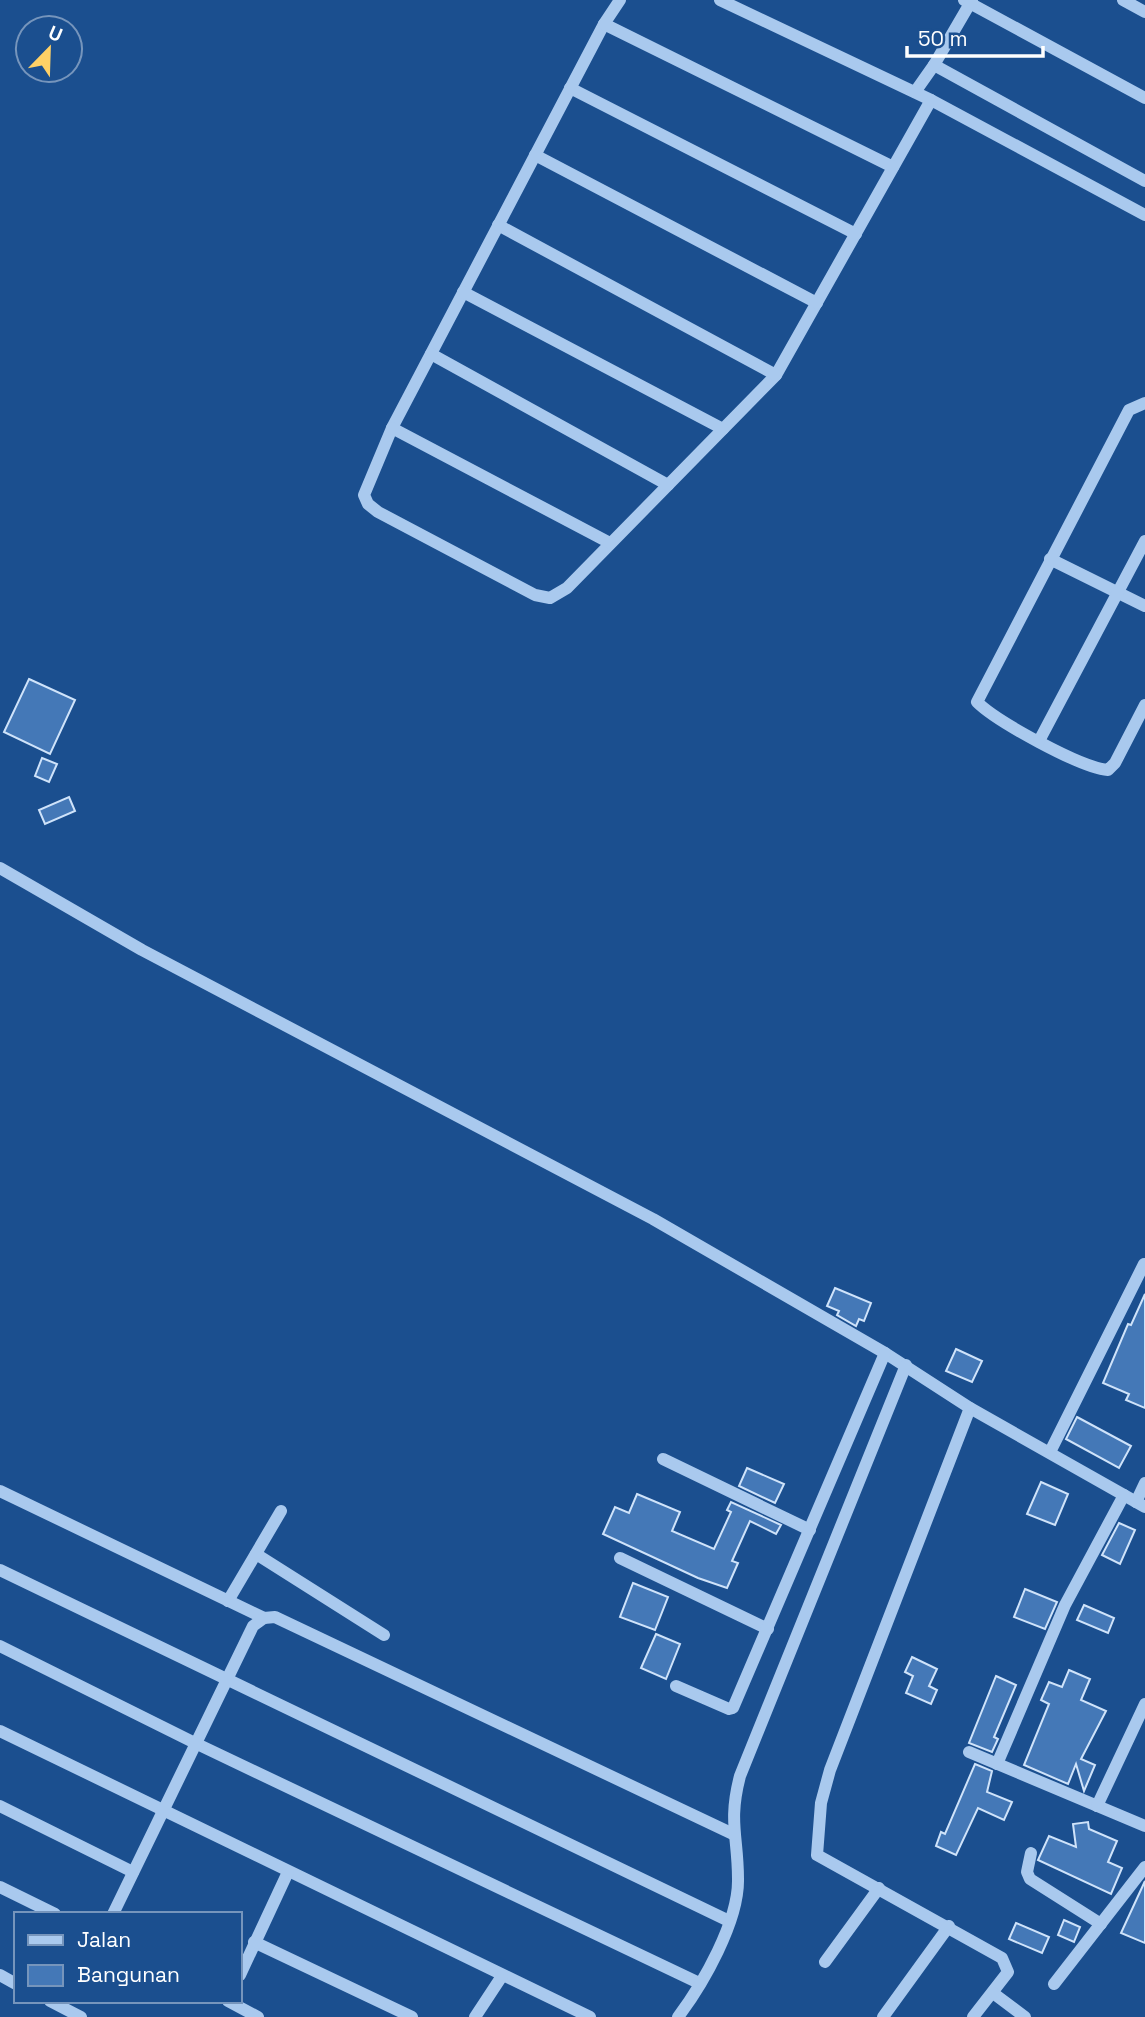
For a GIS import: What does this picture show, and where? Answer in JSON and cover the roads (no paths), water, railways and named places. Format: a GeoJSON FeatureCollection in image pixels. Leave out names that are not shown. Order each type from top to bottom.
{"type":"FeatureCollection","features":[{"type":"Feature","properties":{"kind":"street"},"geometry":{"type":"LineString","coordinates":[[620,0],[604,24],[392,428],[364,495],[368,504],[378,512],[535,595],[550,598],[566,588],[776,375],[931,100]]}},
{"type":"Feature","properties":{"kind":"street"},"geometry":{"type":"LineString","coordinates":[[720,0],[931,100],[1145,215]]}},
{"type":"Feature","properties":{"kind":"street"},"geometry":{"type":"LineString","coordinates":[[1123,0],[1145,12]]}},
{"type":"Feature","properties":{"kind":"street"},"geometry":{"type":"LineString","coordinates":[[915,92],[934,65],[969,1],[1145,98]]}},
{"type":"Feature","properties":{"kind":"street"},"geometry":{"type":"LineString","coordinates":[[604,24],[893,167]]}},
{"type":"Feature","properties":{"kind":"street"},"geometry":{"type":"LineString","coordinates":[[934,65],[1145,181]]}},
{"type":"Feature","properties":{"kind":"street"},"geometry":{"type":"LineString","coordinates":[[570,88],[856,233]]}},
{"type":"Feature","properties":{"kind":"street"},"geometry":{"type":"LineString","coordinates":[[535,155],[817,303]]}},
{"type":"Feature","properties":{"kind":"street"},"geometry":{"type":"LineString","coordinates":[[498,225],[776,375]]}},
{"type":"Feature","properties":{"kind":"street"},"geometry":{"type":"LineString","coordinates":[[463,292],[723,429]]}},
{"type":"Feature","properties":{"kind":"street"},"geometry":{"type":"LineString","coordinates":[[431,354],[668,485]]}},
{"type":"Feature","properties":{"kind":"street"},"geometry":{"type":"LineString","coordinates":[[1145,403],[1129,410],[977,702],[985,710],[1039,741],[1097,769],[1108,770],[1115,763],[1145,705]]}},
{"type":"Feature","properties":{"kind":"street"},"geometry":{"type":"LineString","coordinates":[[392,428],[610,543]]}},
{"type":"Feature","properties":{"kind":"street"},"geometry":{"type":"LineString","coordinates":[[1039,741],[1145,541]]}},
{"type":"Feature","properties":{"kind":"street"},"geometry":{"type":"LineString","coordinates":[[1050,559],[1145,606]]}},
{"type":"Feature","properties":{"kind":"street"},"geometry":{"type":"LineString","coordinates":[[0,869],[142,950],[653,1219],[906,1365],[970,1408],[1140,1505],[1145,1483]]}},
{"type":"Feature","properties":{"kind":"street"},"geometry":{"type":"LineString","coordinates":[[1050,1452],[1144,1264]]}},
{"type":"Feature","properties":{"kind":"street"},"geometry":{"type":"LineString","coordinates":[[676,1686],[729,1709],[733,1707],[885,1353]]}},
{"type":"Feature","properties":{"kind":"street"},"geometry":{"type":"LineString","coordinates":[[678,2017],[699,1983],[737,1902],[738,1878],[732,1806],[740,1776],[906,1365]]}},
{"type":"Feature","properties":{"kind":"street"},"geometry":{"type":"LineString","coordinates":[[970,1408],[830,1770],[821,1803],[817,1855],[949,1926],[1002,1958],[1008,1972],[973,2017]]}},
{"type":"Feature","properties":{"kind":"street"},"geometry":{"type":"LineString","coordinates":[[663,1459],[810,1530]]}},
{"type":"Feature","properties":{"kind":"street"},"geometry":{"type":"LineString","coordinates":[[0,1491],[264,1618],[275,1617],[733,1834]]}},
{"type":"Feature","properties":{"kind":"street"},"geometry":{"type":"LineString","coordinates":[[998,1764],[1065,1605],[1124,1495]]}},
{"type":"Feature","properties":{"kind":"street"},"geometry":{"type":"LineString","coordinates":[[228,1601],[281,1511]]}},
{"type":"Feature","properties":{"kind":"street"},"geometry":{"type":"LineString","coordinates":[[256,1554],[384,1635]]}},
{"type":"Feature","properties":{"kind":"street"},"geometry":{"type":"LineString","coordinates":[[620,1558],[768,1629]]}},
{"type":"Feature","properties":{"kind":"street"},"geometry":{"type":"LineString","coordinates":[[0,1570],[729,1921]]}},
{"type":"Feature","properties":{"kind":"street"},"geometry":{"type":"LineString","coordinates":[[114,1912],[253,1626],[264,1618]]}},
{"type":"Feature","properties":{"kind":"street"},"geometry":{"type":"LineString","coordinates":[[0,1646],[195,1743],[699,1983]]}},
{"type":"Feature","properties":{"kind":"street"},"geometry":{"type":"LineString","coordinates":[[1097,1806],[1145,1704]]}},
{"type":"Feature","properties":{"kind":"street"},"geometry":{"type":"LineString","coordinates":[[0,1731],[590,2017]]}},
{"type":"Feature","properties":{"kind":"street"},"geometry":{"type":"LineString","coordinates":[[969,1752],[1145,1826]]}},
{"type":"Feature","properties":{"kind":"street"},"geometry":{"type":"LineString","coordinates":[[0,1807],[133,1872]]}},
{"type":"Feature","properties":{"kind":"street"},"geometry":{"type":"LineString","coordinates":[[1031,1853],[1027,1872],[1030,1879],[1101,1924]]}},
{"type":"Feature","properties":{"kind":"street"},"geometry":{"type":"LineString","coordinates":[[1055,1984],[1145,1867]]}},
{"type":"Feature","properties":{"kind":"street"},"geometry":{"type":"LineString","coordinates":[[242,1970],[288,1872]]}},
{"type":"Feature","properties":{"kind":"street"},"geometry":{"type":"LineString","coordinates":[[0,1887],[51,1912]]}},
{"type":"Feature","properties":{"kind":"street"},"geometry":{"type":"LineString","coordinates":[[825,1962],[879,1888]]}},
{"type":"Feature","properties":{"kind":"street"},"geometry":{"type":"LineString","coordinates":[[883,2017],[949,1926]]}},
{"type":"Feature","properties":{"kind":"street"},"geometry":{"type":"LineString","coordinates":[[254,1942],[412,2017]]}},
{"type":"Feature","properties":{"kind":"street"},"geometry":{"type":"LineString","coordinates":[[475,2017],[502,1976]]}},
{"type":"Feature","properties":{"kind":"street"},"geometry":{"type":"LineString","coordinates":[[993,1993],[1025,2017]]}},
{"type":"Feature","properties":{"kind":"street"},"geometry":{"type":"LineString","coordinates":[[232,2003],[258,2017]]}},
{"type":"Feature","properties":{"kind":"street"},"geometry":{"type":"LineString","coordinates":[[63,2009],[81,2017]]}}]}
